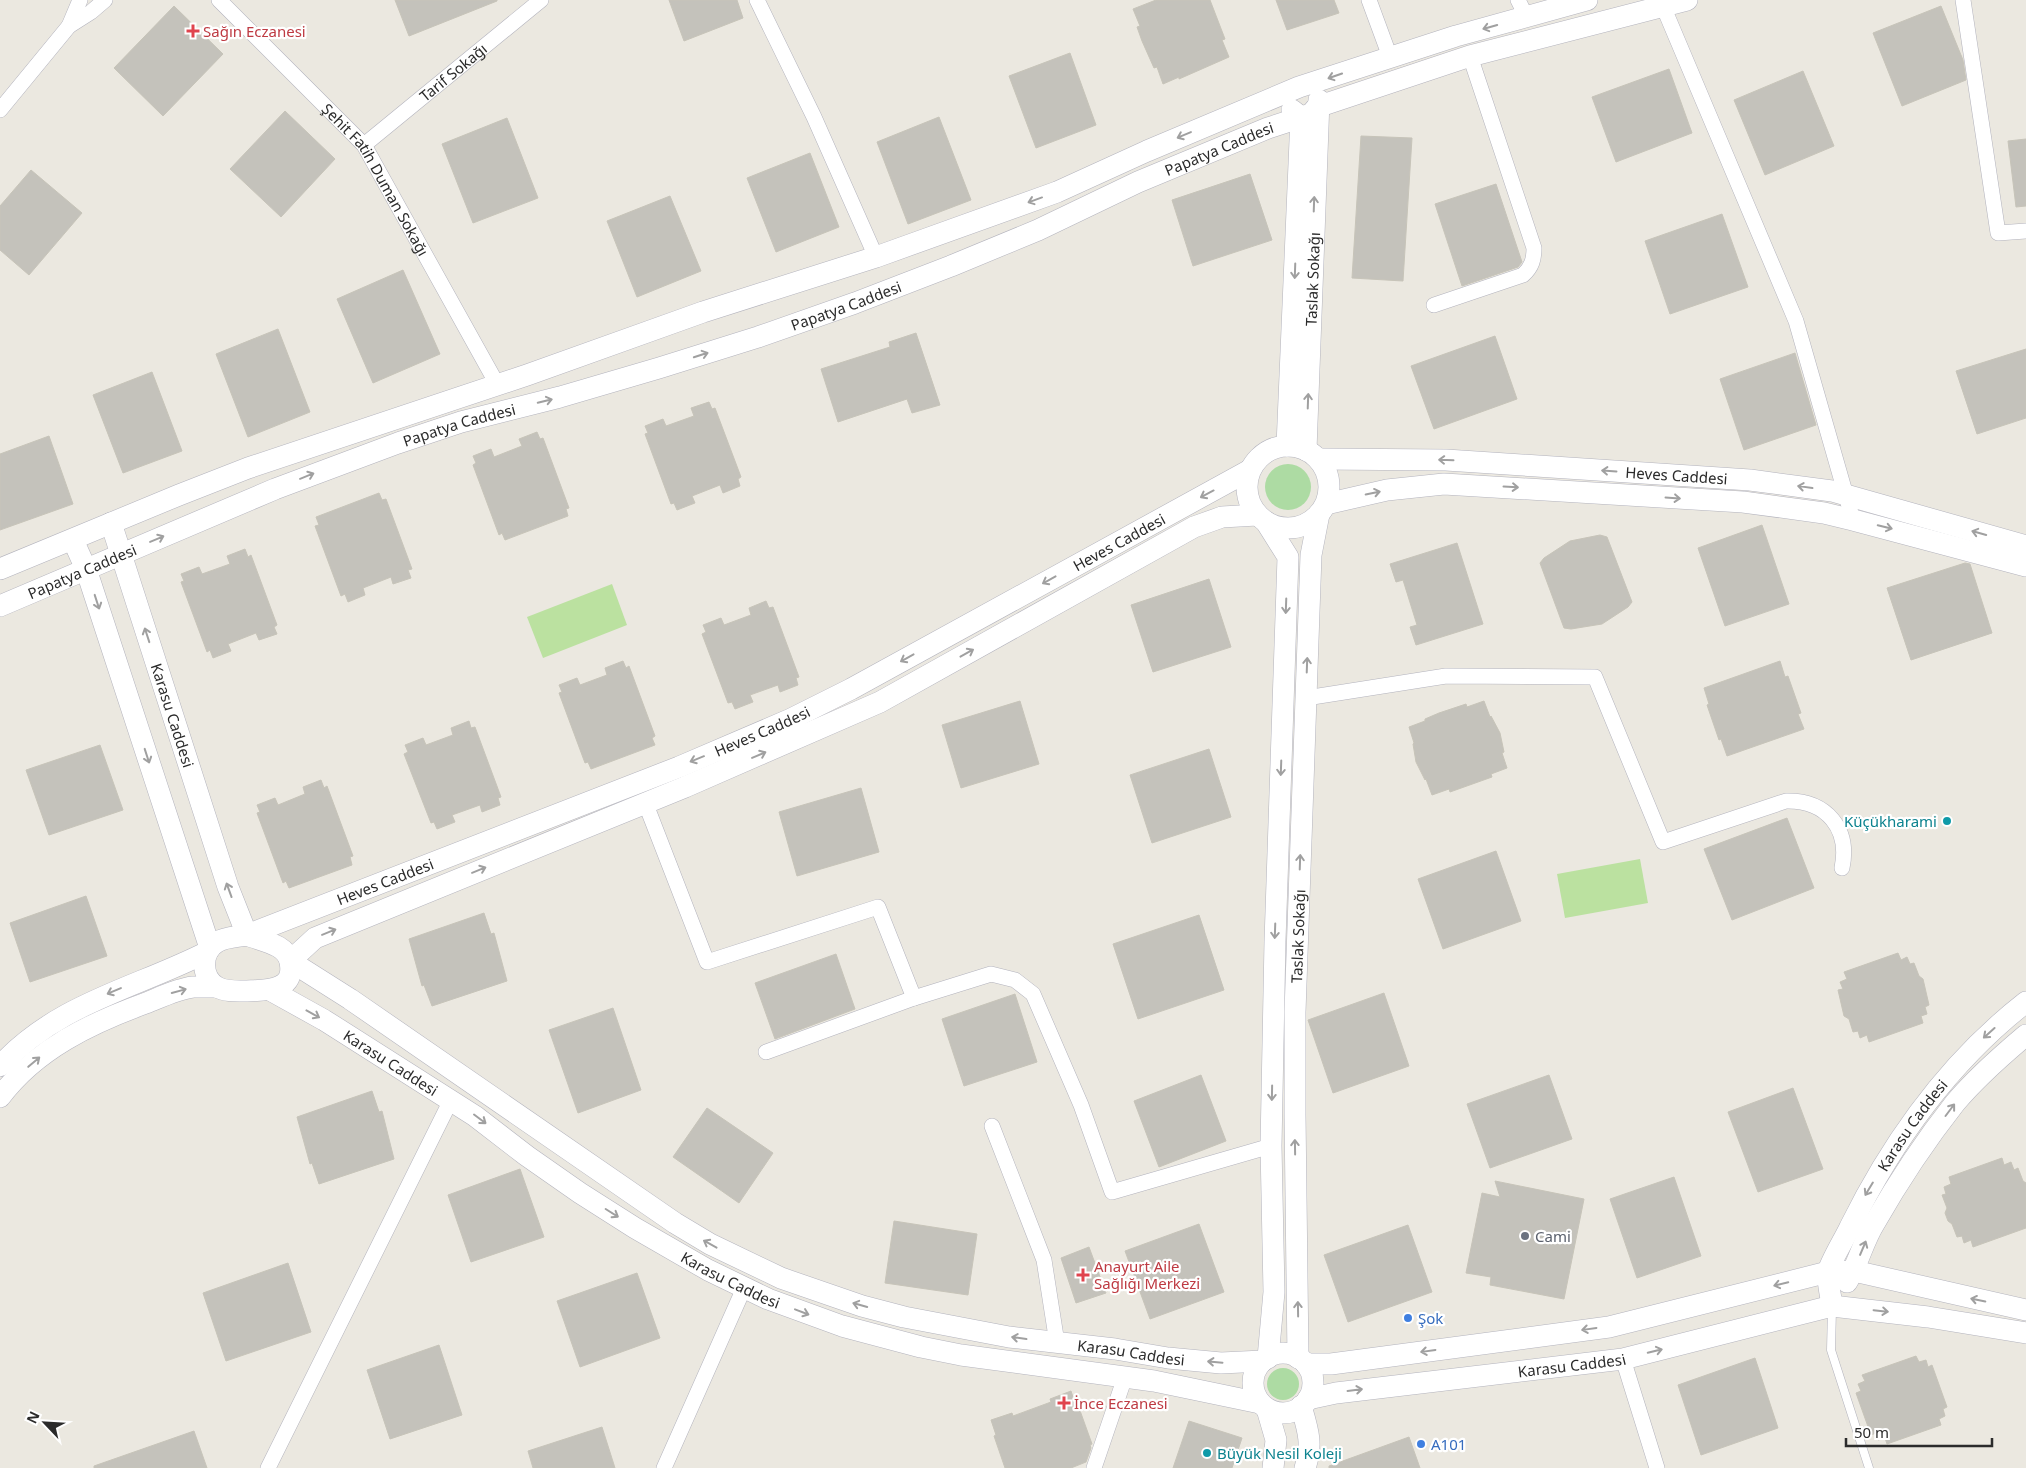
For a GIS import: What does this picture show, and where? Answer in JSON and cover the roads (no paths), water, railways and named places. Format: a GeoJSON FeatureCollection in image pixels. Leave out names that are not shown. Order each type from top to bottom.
{"type":"FeatureCollection","features":[{"type":"Feature","properties":{"kind":"street"},"geometry":{"type":"LineString","coordinates":[[0,110],[69,26],[80,0]]}},
{"type":"Feature","properties":{"kind":"street"},"geometry":{"type":"LineString","coordinates":[[69,26],[91,12],[105,0]]}},
{"type":"Feature","properties":{"kind":"street","name":"Şehit Fatih Duman Sokağı"},"geometry":{"type":"LineString","coordinates":[[219,0],[364,145],[496,384]]}},
{"type":"Feature","properties":{"kind":"street","name":"Tarif Sokağı"},"geometry":{"type":"LineString","coordinates":[[364,145],[541,0]]}},
{"type":"Feature","properties":{"kind":"street"},"geometry":{"type":"LineString","coordinates":[[757,0],[814,117],[876,257]]}},
{"type":"Feature","properties":{"kind":"street"},"geometry":{"type":"LineString","coordinates":[[1369,0],[1390,58]]}},
{"type":"Feature","properties":{"kind":"street","name":"Papatya Caddesi"},"geometry":{"type":"LineString","coordinates":[[0,569],[248,468],[703,312],[876,257],[1058,192],[1147,151],[1301,86],[1390,58],[1522,8],[1587,0]]}},
{"type":"Feature","properties":{"kind":"street","name":"Papatya Caddesi"},"geometry":{"type":"LineString","coordinates":[[0,606],[275,489],[398,443],[461,422],[660,368],[758,337],[855,303],[1038,230],[1138,182],[1309,112],[1470,56],[1687,0]]}},
{"type":"Feature","properties":{"kind":"street"},"geometry":{"type":"LineString","coordinates":[[1963,0],[1998,233],[2026,231]]}},
{"type":"Feature","properties":{"kind":"street"},"geometry":{"type":"LineString","coordinates":[[1664,6],[1796,321],[1853,520]]}},
{"type":"Feature","properties":{"kind":"street"},"geometry":{"type":"LineString","coordinates":[[1434,305],[1523,275],[1528,270],[1534,256],[1534,248],[1470,56]]}},
{"type":"Feature","properties":{"kind":"street"},"geometry":{"type":"LineString","coordinates":[[1301,86],[1291,93],[1289,103],[1293,111],[1309,112]]}},
{"type":"Feature","properties":{"kind":"street","name":"Taslak Sokağı"},"geometry":{"type":"LineString","coordinates":[[1304,452],[1309,112]]}},
{"type":"Feature","properties":{"kind":"street"},"geometry":{"type":"LineString","coordinates":[[1276,448],[1304,452],[1325,469],[1329,492],[1322,509],[1310,522],[1294,528],[1276,527],[1261,518],[1250,505],[1247,494],[1247,482],[1250,470],[1256,460],[1265,452],[1276,448]]}},
{"type":"Feature","properties":{"kind":"street","name":"Heves Caddesi"},"geometry":{"type":"LineString","coordinates":[[1304,452],[1750,480],[1846,494],[2026,546]]}},
{"type":"Feature","properties":{"kind":"street","name":"Heves Caddesi"},"geometry":{"type":"LineString","coordinates":[[247,935],[679,767],[791,719],[851,689],[1250,470]]}},
{"type":"Feature","properties":{"kind":"street","name":"Heves Caddesi"},"geometry":{"type":"LineString","coordinates":[[1322,509],[1386,490],[1444,484],[1743,502],[1824,513],[2026,566]]}},
{"type":"Feature","properties":{"kind":"street","name":"Taslak Sokağı"},"geometry":{"type":"LineString","coordinates":[[1302,1361],[1294,1116],[1295,1021],[1311,555],[1322,509]]}},
{"type":"Feature","properties":{"kind":"street","name":"Heves Caddesi"},"geometry":{"type":"LineString","coordinates":[[290,961],[315,938],[753,758],[880,702],[1194,527],[1222,517],[1261,518]]}},
{"type":"Feature","properties":{"kind":"street","name":"Taslak Sokağı"},"geometry":{"type":"LineString","coordinates":[[1261,518],[1288,557],[1275,932],[1271,1146],[1274,1292],[1266,1359]]}},
{"type":"Feature","properties":{"kind":"street","name":"Karasu Caddesi"},"geometry":{"type":"LineString","coordinates":[[111,523],[228,887],[247,935]]}},
{"type":"Feature","properties":{"kind":"street"},"geometry":{"type":"LineString","coordinates":[[73,540],[86,569],[208,950],[204,968],[210,982],[216,987]]}},
{"type":"Feature","properties":{"kind":"street"},"geometry":{"type":"LineString","coordinates":[[1306,698],[1446,676],[1595,677],[1663,842],[1786,801],[1798,801],[1809,803],[1819,808],[1834,821],[1844,847],[1842,868]]}},
{"type":"Feature","properties":{"kind":"street"},"geometry":{"type":"LineString","coordinates":[[645,802],[707,962],[878,907],[914,998]]}},
{"type":"Feature","properties":{"kind":"street"},"geometry":{"type":"LineString","coordinates":[[0,1066],[24,1042],[74,1010],[110,993],[179,966],[208,950],[219,941],[247,935],[283,949],[290,961],[289,976],[284,983],[270,990],[230,991],[216,987],[192,987],[121,1012],[89,1027],[40,1056],[23,1071],[0,1097]]}},
{"type":"Feature","properties":{"kind":"street","name":"Karasu Caddesi"},"geometry":{"type":"LineString","coordinates":[[290,961],[350,999],[676,1224],[745,1262],[813,1290],[862,1306],[956,1328],[1057,1343],[1221,1363],[1266,1359]]}},
{"type":"Feature","properties":{"kind":"street"},"geometry":{"type":"LineString","coordinates":[[766,1052],[914,998],[991,974],[1015,980],[1033,994],[1081,1105],[1112,1192],[1271,1146]]}},
{"type":"Feature","properties":{"kind":"street","name":"Karasu Caddesi"},"geometry":{"type":"LineString","coordinates":[[270,990],[324,1020],[451,1100],[580,1193],[683,1256],[744,1288],[805,1314],[921,1347],[961,1355],[1154,1381],[1263,1406]]}},
{"type":"Feature","properties":{"kind":"street","name":"Karasu Caddesi"},"geometry":{"type":"LineString","coordinates":[[1828,1272],[1864,1198],[1912,1120],[1957,1064],[1979,1041],[2026,1002]]}},
{"type":"Feature","properties":{"kind":"street","name":"Karasu Caddesi"},"geometry":{"type":"LineString","coordinates":[[1305,1403],[1336,1393],[1623,1359],[1832,1306],[1854,1270],[1873,1226],[1932,1134],[1955,1103],[1976,1080],[1995,1060],[2026,1035]]}},
{"type":"Feature","properties":{"kind":"street"},"geometry":{"type":"LineString","coordinates":[[268,1468],[451,1100]]}},
{"type":"Feature","properties":{"kind":"street"},"geometry":{"type":"LineString","coordinates":[[992,1126],[1044,1260],[1057,1343]]}},
{"type":"Feature","properties":{"kind":"street"},"geometry":{"type":"LineString","coordinates":[[1302,1361],[1331,1364],[1609,1327],[1828,1272],[1854,1270],[2026,1310]]}},
{"type":"Feature","properties":{"kind":"street"},"geometry":{"type":"LineString","coordinates":[[1828,1272],[1832,1306],[1928,1317],[2026,1333]]}},
{"type":"Feature","properties":{"kind":"street"},"geometry":{"type":"LineString","coordinates":[[664,1468],[744,1288]]}},
{"type":"Feature","properties":{"kind":"street"},"geometry":{"type":"LineString","coordinates":[[1263,1406],[1275,1412],[1285,1413],[1294,1411],[1305,1403],[1312,1391],[1312,1382],[1310,1372],[1302,1361],[1290,1354],[1281,1354],[1266,1359],[1257,1368],[1254,1376],[1253,1386],[1255,1395],[1263,1406],[1276,1440],[1273,1468]]}},
{"type":"Feature","properties":{"kind":"street"},"geometry":{"type":"LineString","coordinates":[[1623,1359],[1657,1468]]}},
{"type":"Feature","properties":{"kind":"street"},"geometry":{"type":"LineString","coordinates":[[1094,1468],[1125,1377]]}},
{"type":"Feature","properties":{"kind":"street"},"geometry":{"type":"LineString","coordinates":[[1305,1403],[1310,1435],[1308,1459],[1305,1468]]}},
{"type":"Feature","properties":{"kind":"lane"},"geometry":{"type":"LineString","coordinates":[[1832,1306],[1831,1350],[1869,1468]]}},
{"type":"Feature","properties":{"kind":"place","name":"Sağın Eczanesi"},"geometry":{"type":"Point","coordinates":[193,31]}},
{"type":"Feature","properties":{"kind":"place","name":"Küçükharami"},"geometry":{"type":"Point","coordinates":[1947,821]}},
{"type":"Feature","properties":{"kind":"place","name":"Cami"},"geometry":{"type":"Point","coordinates":[1525,1236]}},
{"type":"Feature","properties":{"kind":"place","name":"Anayurt Aile Sağlığı Merkezi"},"geometry":{"type":"Point","coordinates":[1083,1275]}},
{"type":"Feature","properties":{"kind":"place","name":"Şok"},"geometry":{"type":"Point","coordinates":[1408,1318]}},
{"type":"Feature","properties":{"kind":"place","name":"İnce Eczanesi"},"geometry":{"type":"Point","coordinates":[1064,1403]}},
{"type":"Feature","properties":{"kind":"place","name":"A101"},"geometry":{"type":"Point","coordinates":[1421,1444]}},
{"type":"Feature","properties":{"kind":"place","name":"Büyük Nesil Koleji"},"geometry":{"type":"Point","coordinates":[1207,1453]}}]}
